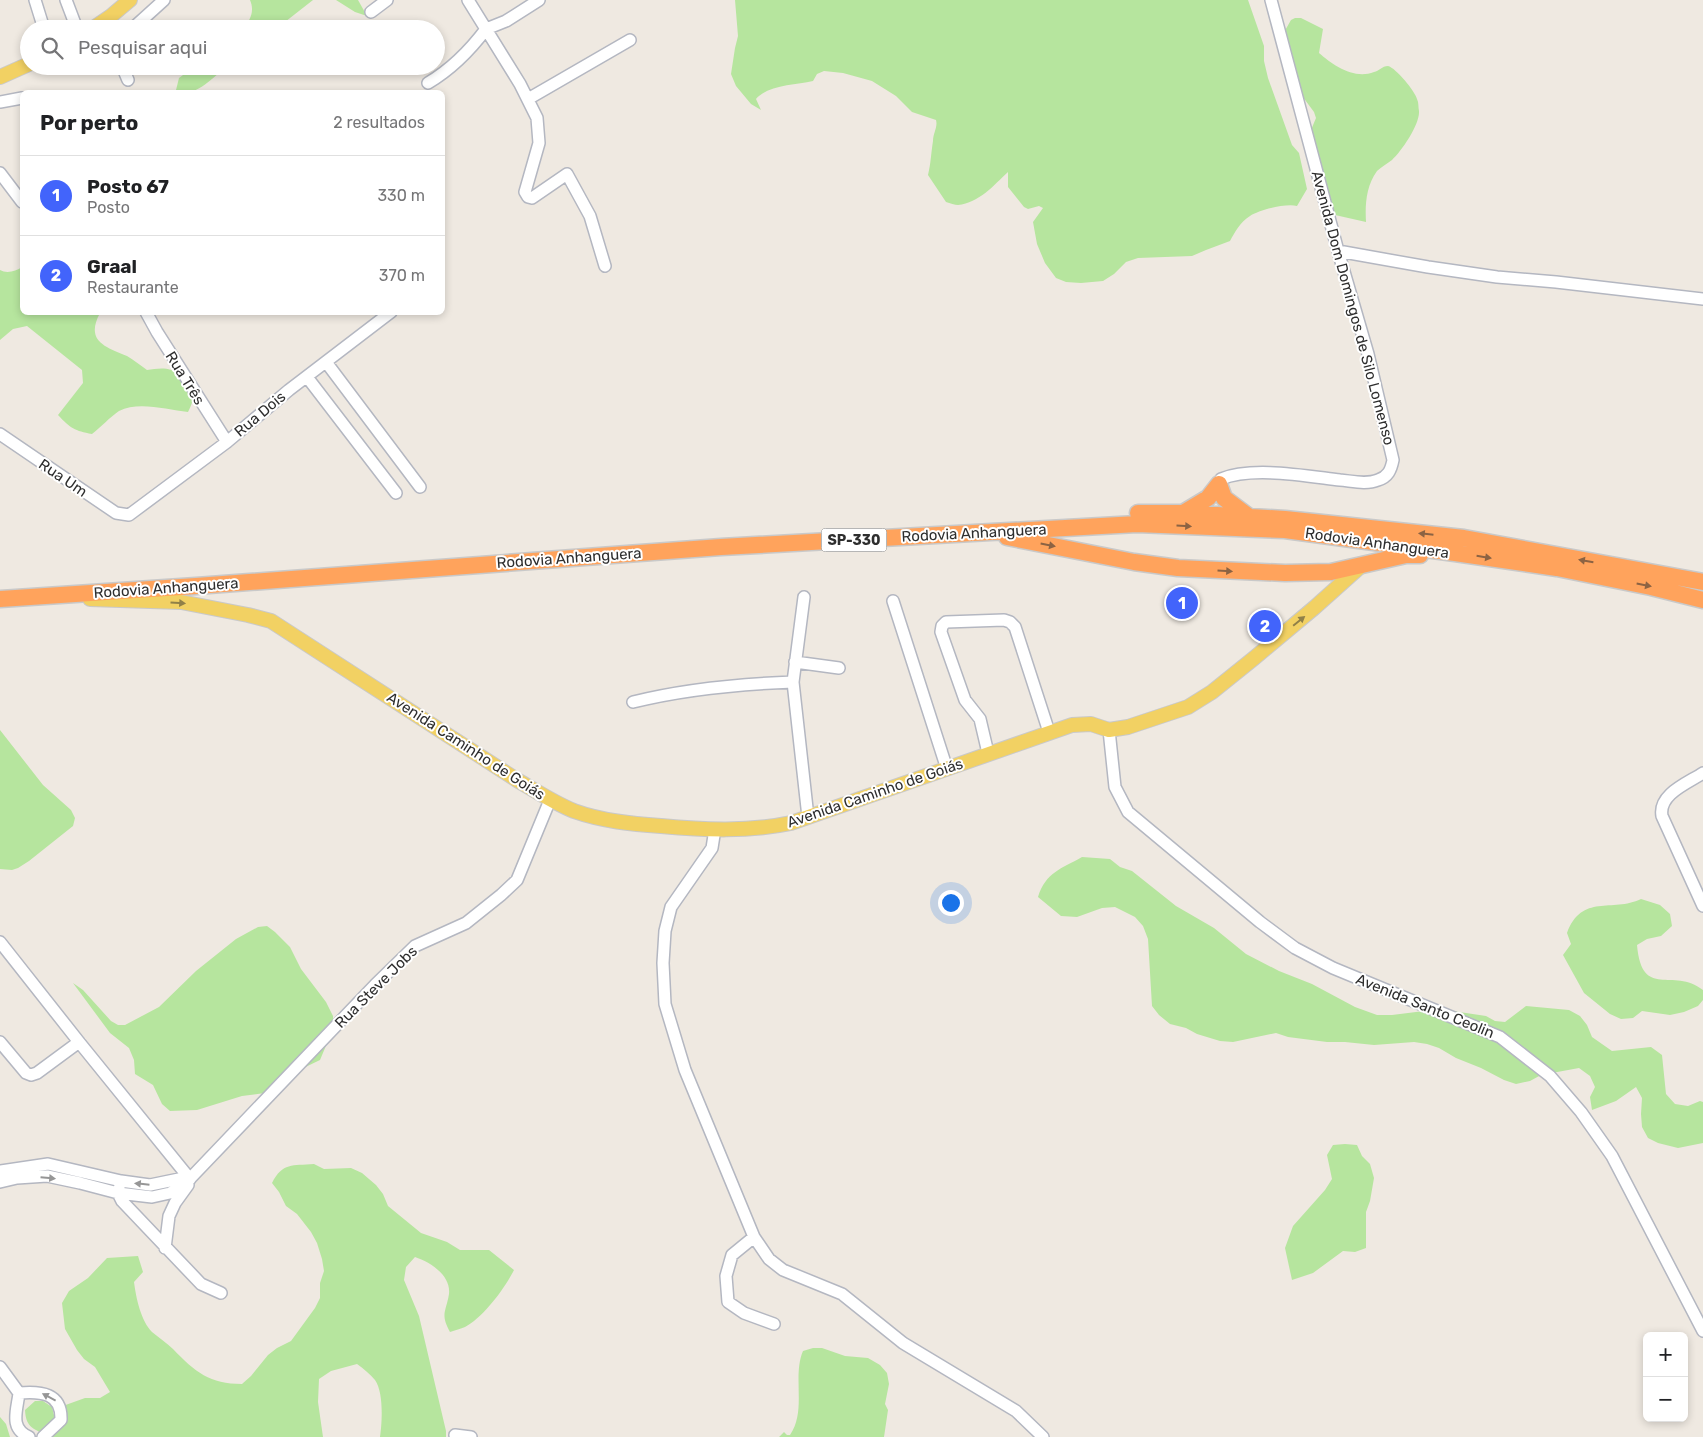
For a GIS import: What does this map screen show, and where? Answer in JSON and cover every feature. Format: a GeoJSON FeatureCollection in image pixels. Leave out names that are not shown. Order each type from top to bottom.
{"type":"FeatureCollection","features":[{"type":"Feature","properties":{"kind":"highway"},"geometry":{"type":"LineString","coordinates":[[1183,513],[1208,498],[1218,484]]}},
{"type":"Feature","properties":{"kind":"highway"},"geometry":{"type":"LineString","coordinates":[[1218,484],[1224,498],[1250,516]]}},
{"type":"Feature","properties":{"kind":"highway","name":"Rodovia Anhanguera"},"geometry":{"type":"LineString","coordinates":[[0,589],[196,578],[720,536],[1138,513],[1250,516],[1464,538],[1703,582]]}},
{"type":"Feature","properties":{"kind":"highway","name":"Rodovia Anhanguera"},"geometry":{"type":"LineString","coordinates":[[0,599],[720,547],[1137,524],[1285,530],[1557,568],[1651,587],[1703,600]]}},
{"type":"Feature","properties":{"kind":"highway"},"geometry":{"type":"LineString","coordinates":[[982,532],[1134,562],[1178,568],[1312,574],[1330,572],[1406,555],[1454,553]]}},
{"type":"Feature","properties":{"kind":"main road"},"geometry":{"type":"LineString","coordinates":[[105,20],[130,0]]}},
{"type":"Feature","properties":{"kind":"main road"},"geometry":{"type":"LineString","coordinates":[[0,76],[20,68]]}},
{"type":"Feature","properties":{"kind":"main road","name":"Avenida Caminho de Goiás"},"geometry":{"type":"LineString","coordinates":[[24,597],[181,602],[248,614],[271,621],[550,800],[575,811],[618,822],[715,829],[775,827],[1072,725],[1091,724],[1109,730],[1128,727],[1188,707],[1212,692],[1314,608],[1363,564]]}},
{"type":"Feature","properties":{"kind":"street"},"geometry":{"type":"LineString","coordinates":[[35,0],[41,20]]}},
{"type":"Feature","properties":{"kind":"street"},"geometry":{"type":"LineString","coordinates":[[66,0],[74,20]]}},
{"type":"Feature","properties":{"kind":"street"},"geometry":{"type":"LineString","coordinates":[[142,20],[164,0]]}},
{"type":"Feature","properties":{"kind":"street"},"geometry":{"type":"LineString","coordinates":[[371,12],[387,0]]}},
{"type":"Feature","properties":{"kind":"street"},"geometry":{"type":"LineString","coordinates":[[468,0],[528,99],[537,118],[539,142],[525,192],[528,197],[532,198],[567,174],[590,216],[605,266]]}},
{"type":"Feature","properties":{"kind":"street"},"geometry":{"type":"LineString","coordinates":[[445,72],[476,42],[486,29],[506,21],[539,0]]}},
{"type":"Feature","properties":{"kind":"street","name":"Avenida Dom Domingos de Silo Lomenso"},"geometry":{"type":"LineString","coordinates":[[1218,484],[1221,479],[1238,474],[1294,475],[1364,482],[1376,481],[1385,477],[1391,469],[1393,460],[1368,354],[1338,251],[1271,0]]}},
{"type":"Feature","properties":{"kind":"street"},"geometry":{"type":"LineString","coordinates":[[528,99],[630,40]]}},
{"type":"Feature","properties":{"kind":"street"},"geometry":{"type":"LineString","coordinates":[[126,75],[128,80]]}},
{"type":"Feature","properties":{"kind":"street"},"geometry":{"type":"LineString","coordinates":[[428,83],[441,75]]}},
{"type":"Feature","properties":{"kind":"street"},"geometry":{"type":"LineString","coordinates":[[0,102],[20,98]]}},
{"type":"Feature","properties":{"kind":"street"},"geometry":{"type":"LineString","coordinates":[[0,174],[20,199]]}},
{"type":"Feature","properties":{"kind":"street"},"geometry":{"type":"LineString","coordinates":[[1338,251],[1497,277],[1703,299]]}},
{"type":"Feature","properties":{"kind":"street","name":"Rua Três"},"geometry":{"type":"LineString","coordinates":[[148,315],[226,442]]}},
{"type":"Feature","properties":{"kind":"street","name":"Rua Dois"},"geometry":{"type":"LineString","coordinates":[[129,515],[226,442],[387,315]]}},
{"type":"Feature","properties":{"kind":"street"},"geometry":{"type":"LineString","coordinates":[[326,362],[420,487]]}},
{"type":"Feature","properties":{"kind":"street"},"geometry":{"type":"LineString","coordinates":[[307,377],[396,493]]}},
{"type":"Feature","properties":{"kind":"street","name":"Rua Um"},"geometry":{"type":"LineString","coordinates":[[0,434],[116,513],[129,515]]}},
{"type":"Feature","properties":{"kind":"street"},"geometry":{"type":"LineString","coordinates":[[804,597],[792,682],[808,817]]}},
{"type":"Feature","properties":{"kind":"street"},"geometry":{"type":"LineString","coordinates":[[893,600],[947,769]]}},
{"type":"Feature","properties":{"kind":"street"},"geometry":{"type":"LineString","coordinates":[[988,753],[980,719],[965,700],[941,632],[942,626],[946,622],[1004,620],[1010,622],[1015,627],[1049,732]]}},
{"type":"Feature","properties":{"kind":"street"},"geometry":{"type":"LineString","coordinates":[[795,662],[839,668]]}},
{"type":"Feature","properties":{"kind":"street"},"geometry":{"type":"LineString","coordinates":[[633,702],[671,693],[753,683],[792,682]]}},
{"type":"Feature","properties":{"kind":"street","name":"Avenida Santo Ceolin"},"geometry":{"type":"LineString","coordinates":[[1109,730],[1115,787],[1128,812],[1260,922],[1295,948],[1333,968],[1500,1037],[1550,1076],[1581,1112],[1612,1156],[1703,1331]]}},
{"type":"Feature","properties":{"kind":"street"},"geometry":{"type":"LineString","coordinates":[[1703,773],[1665,798],[1660,808],[1703,906]]}},
{"type":"Feature","properties":{"kind":"street","name":"Rua Steve Jobs"},"geometry":{"type":"LineString","coordinates":[[190,1179],[375,985],[415,946],[466,923],[502,895],[517,880],[550,800]]}},
{"type":"Feature","properties":{"kind":"street"},"geometry":{"type":"LineString","coordinates":[[715,829],[712,848],[671,907],[665,931],[663,963],[665,1004],[686,1070],[754,1237],[769,1259],[783,1270],[842,1294],[903,1343],[1016,1411],[1043,1437]]}},
{"type":"Feature","properties":{"kind":"street"},"geometry":{"type":"LineString","coordinates":[[0,942],[190,1179]]}},
{"type":"Feature","properties":{"kind":"street"},"geometry":{"type":"LineString","coordinates":[[0,1042],[26,1073],[31,1075],[37,1073],[79,1042]]}},
{"type":"Feature","properties":{"kind":"street"},"geometry":{"type":"LineString","coordinates":[[0,1171],[48,1164],[152,1197],[170,1193],[182,1187],[190,1179]]}},
{"type":"Feature","properties":{"kind":"street"},"geometry":{"type":"LineString","coordinates":[[0,1182],[17,1178],[47,1176],[80,1183],[119,1187]]}},
{"type":"Feature","properties":{"kind":"street"},"geometry":{"type":"LineString","coordinates":[[165,1248],[169,1216],[188,1187],[190,1179]]}},
{"type":"Feature","properties":{"kind":"street"},"geometry":{"type":"LineString","coordinates":[[119,1187],[122,1201],[165,1248],[201,1284],[221,1293]]}},
{"type":"Feature","properties":{"kind":"street"},"geometry":{"type":"LineString","coordinates":[[754,1237],[732,1255],[726,1276],[728,1302],[744,1313],[774,1324]]}},
{"type":"Feature","properties":{"kind":"street"},"geometry":{"type":"LineString","coordinates":[[0,1367],[19,1392],[15,1420],[16,1426],[20,1432],[30,1437]]}},
{"type":"Feature","properties":{"kind":"street"},"geometry":{"type":"LineString","coordinates":[[19,1392],[42,1393],[58,1402],[61,1410],[61,1420],[43,1437]]}},
{"type":"Feature","properties":{"kind":"street"},"geometry":{"type":"LineString","coordinates":[[455,1435],[471,1437]]}},
{"type":"Feature","properties":{"kind":"green space"},"geometry":{"type":"Polygon","coordinates":[[[250,0],[313,0],[287,20],[249,20],[252,8],[250,0]]]}},
{"type":"Feature","properties":{"kind":"green space"},"geometry":{"type":"Polygon","coordinates":[[[336,0],[358,0],[367,16],[355,12],[336,0]]]}},
{"type":"Feature","properties":{"kind":"green space"},"geometry":{"type":"Polygon","coordinates":[[[735,0],[1248,0],[1264,46],[1264,61],[1268,78],[1292,145],[1299,153],[1307,189],[1297,206],[1280,206],[1254,214],[1246,218],[1230,241],[1192,256],[1138,258],[1126,262],[1114,274],[1103,281],[1066,282],[1056,278],[1045,263],[1037,244],[1033,222],[1043,208],[1039,206],[1028,209],[1024,207],[1008,187],[1008,172],[986,193],[973,201],[958,205],[946,202],[928,175],[936,120],[912,112],[896,96],[872,81],[843,73],[824,71],[817,74],[813,81],[782,86],[761,94],[756,99],[761,110],[751,104],[736,86],[731,74],[738,36],[735,0]]]}},
{"type":"Feature","properties":{"kind":"green space"},"geometry":{"type":"Polygon","coordinates":[[[1301,18],[1323,29],[1319,53],[1331,62],[1344,70],[1359,74],[1374,72],[1388,66],[1405,80],[1418,100],[1419,116],[1410,137],[1396,156],[1377,171],[1370,183],[1366,202],[1366,222],[1335,215],[1319,170],[1311,130],[1316,118],[1314,112],[1294,85],[1283,34],[1291,20],[1301,18]]]}},
{"type":"Feature","properties":{"kind":"green space"},"geometry":{"type":"Polygon","coordinates":[[[183,75],[217,75],[196,90],[176,90],[179,78],[183,75]]]}},
{"type":"Feature","properties":{"kind":"green space"},"geometry":{"type":"Polygon","coordinates":[[[20,268],[20,315],[99,315],[96,323],[96,337],[105,346],[130,358],[147,370],[159,368],[172,370],[186,381],[193,393],[188,412],[144,406],[127,408],[116,413],[92,434],[81,432],[66,423],[58,415],[83,383],[82,370],[27,326],[13,329],[0,340],[0,270],[11,272],[20,268]]]}},
{"type":"Feature","properties":{"kind":"green space"},"geometry":{"type":"Polygon","coordinates":[[[0,730],[43,785],[71,810],[75,818],[73,826],[29,861],[12,870],[0,869],[0,730]]]}},
{"type":"Feature","properties":{"kind":"green space"},"geometry":{"type":"Polygon","coordinates":[[[1082,857],[1110,859],[1120,867],[1132,871],[1176,906],[1214,928],[1246,954],[1279,971],[1312,984],[1355,1007],[1377,1015],[1446,1010],[1486,1016],[1495,1021],[1505,1022],[1526,1006],[1569,1010],[1580,1016],[1587,1025],[1592,1037],[1612,1051],[1651,1047],[1662,1055],[1666,1094],[1675,1104],[1688,1106],[1700,1101],[1703,1102],[1703,1143],[1678,1148],[1658,1143],[1648,1138],[1642,1127],[1642,1098],[1636,1087],[1616,1101],[1592,1110],[1590,1097],[1595,1087],[1590,1076],[1579,1068],[1541,1075],[1530,1081],[1516,1084],[1427,1044],[1414,1042],[1374,1045],[1327,1042],[1288,1037],[1276,1033],[1233,1042],[1220,1041],[1170,1024],[1152,1006],[1148,939],[1143,926],[1135,917],[1115,907],[1102,908],[1077,917],[1061,916],[1038,897],[1045,882],[1055,872],[1082,857]]]}},
{"type":"Feature","properties":{"kind":"green space"},"geometry":{"type":"Polygon","coordinates":[[[1641,899],[1660,905],[1670,914],[1672,926],[1661,936],[1647,939],[1637,945],[1640,962],[1645,972],[1652,978],[1692,983],[1703,990],[1703,1000],[1698,1006],[1684,1012],[1670,1015],[1642,1011],[1633,1018],[1621,1019],[1610,1014],[1584,993],[1563,955],[1571,944],[1567,933],[1573,921],[1581,913],[1589,908],[1619,905],[1641,899]]]}},
{"type":"Feature","properties":{"kind":"green space"},"geometry":{"type":"Polygon","coordinates":[[[267,926],[290,947],[301,969],[326,1002],[333,1016],[333,1029],[320,1060],[291,1074],[265,1093],[242,1096],[197,1110],[170,1111],[162,1104],[153,1085],[135,1074],[134,1060],[129,1048],[110,1033],[73,983],[83,990],[111,1021],[118,1025],[125,1025],[159,1007],[196,971],[236,939],[258,927],[267,926]]]}},
{"type":"Feature","properties":{"kind":"green space"},"geometry":{"type":"Polygon","coordinates":[[[1333,1145],[1357,1145],[1362,1156],[1370,1164],[1374,1178],[1366,1212],[1366,1248],[1355,1252],[1343,1251],[1313,1273],[1292,1280],[1285,1248],[1293,1226],[1325,1190],[1332,1179],[1327,1155],[1333,1145]]]}},
{"type":"Feature","properties":{"kind":"green space"},"geometry":{"type":"Polygon","coordinates":[[[314,1164],[324,1169],[351,1168],[362,1173],[376,1185],[383,1194],[388,1206],[421,1233],[447,1242],[460,1250],[489,1250],[514,1270],[499,1294],[479,1317],[465,1327],[450,1332],[444,1317],[449,1287],[443,1275],[427,1262],[415,1257],[406,1267],[404,1280],[419,1316],[446,1437],[380,1437],[382,1408],[380,1392],[375,1380],[357,1364],[331,1371],[319,1379],[318,1402],[323,1437],[49,1437],[29,1425],[25,1410],[35,1401],[43,1401],[52,1407],[54,1415],[60,1407],[85,1398],[100,1398],[110,1392],[95,1367],[84,1359],[77,1350],[65,1329],[62,1303],[69,1291],[88,1278],[107,1258],[138,1256],[143,1272],[134,1282],[140,1309],[148,1327],[196,1370],[212,1379],[242,1384],[268,1355],[291,1341],[320,1298],[320,1283],[324,1271],[317,1243],[311,1232],[297,1214],[286,1206],[272,1183],[284,1168],[294,1165],[314,1164]]]}},
{"type":"Feature","properties":{"kind":"green space"},"geometry":{"type":"Polygon","coordinates":[[[822,1348],[845,1356],[868,1358],[880,1365],[887,1373],[889,1384],[885,1404],[888,1410],[884,1437],[779,1437],[784,1432],[790,1435],[795,1425],[799,1404],[800,1361],[803,1351],[822,1348]]]}},
{"type":"Feature","properties":{"kind":"green space"},"geometry":{"type":"Polygon","coordinates":[[[0,1417],[6,1424],[10,1437],[0,1437],[0,1417]]]}},
{"type":"Feature","properties":{"kind":"place","name":"Posto 67"},"geometry":{"type":"Point","coordinates":[1182,603]}},
{"type":"Feature","properties":{"kind":"place","name":"Graal"},"geometry":{"type":"Point","coordinates":[1265,626]}}]}
